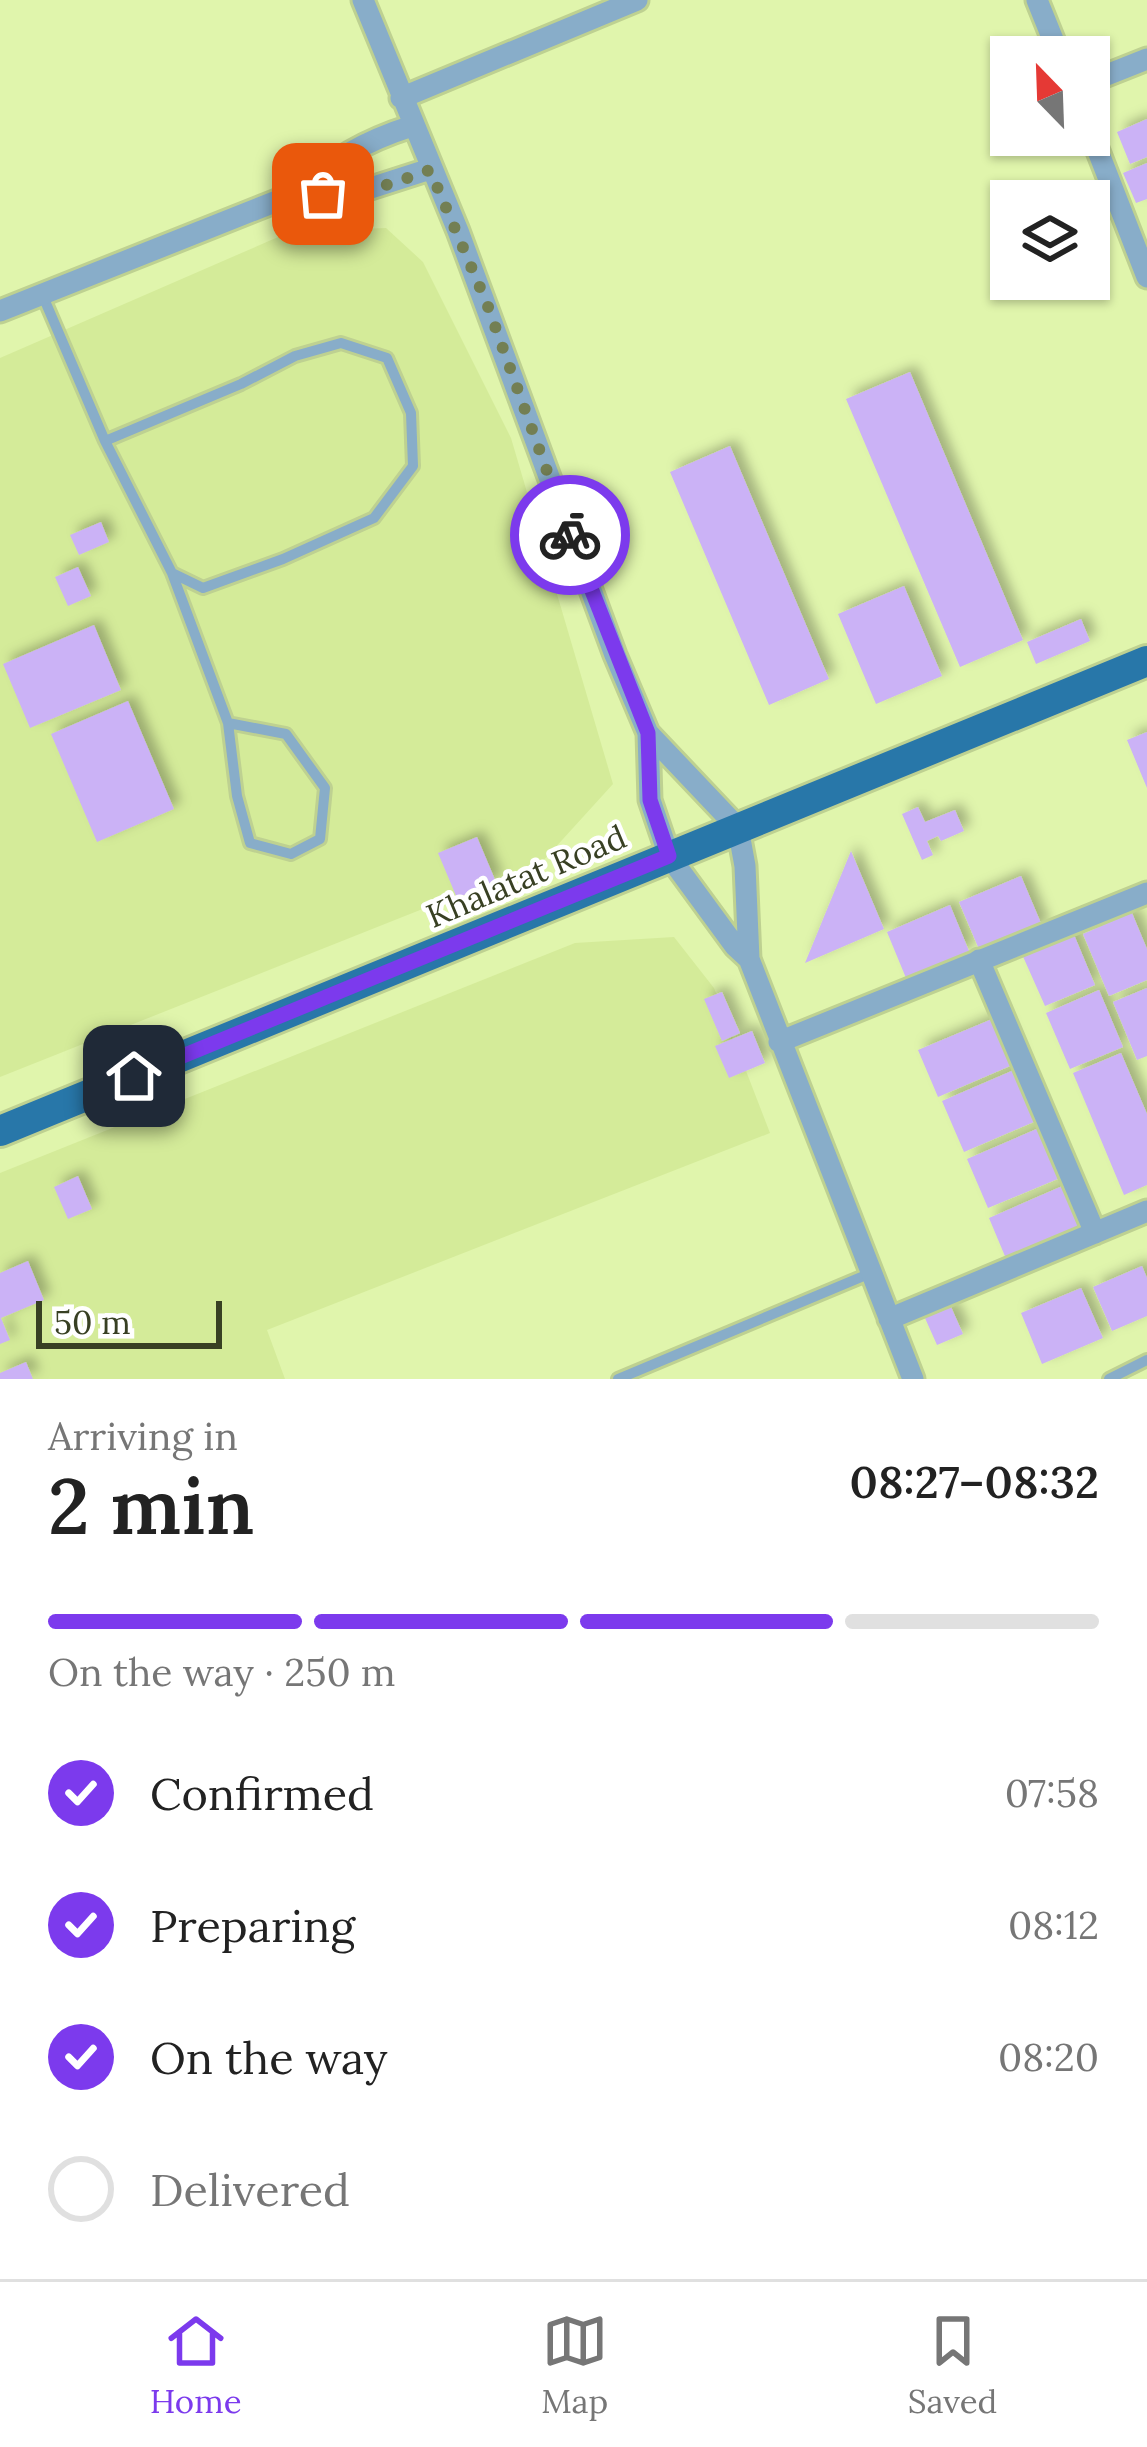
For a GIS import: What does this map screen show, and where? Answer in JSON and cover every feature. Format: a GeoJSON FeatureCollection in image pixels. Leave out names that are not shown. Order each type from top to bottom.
{"type":"FeatureCollection","features":[{"type":"Feature","properties":{"kind":"main road","name":"Khalatat Road"},"geometry":{"type":"LineString","coordinates":[[0,1131],[1147,661]]}},
{"type":"Feature","properties":{"kind":"street"},"geometry":{"type":"LineString","coordinates":[[363,0],[487,304],[648,733],[737,827],[745,866],[749,959],[913,1379]]}},
{"type":"Feature","properties":{"kind":"street"},"geometry":{"type":"LineString","coordinates":[[401,98],[637,0]]}},
{"type":"Feature","properties":{"kind":"street"},"geometry":{"type":"LineString","coordinates":[[1037,0],[1052,36]]}},
{"type":"Feature","properties":{"kind":"street"},"geometry":{"type":"LineString","coordinates":[[1110,74],[1147,59]]}},
{"type":"Feature","properties":{"kind":"street"},"geometry":{"type":"LineString","coordinates":[[0,310],[297,193],[337,158],[369,140],[412,126]]}},
{"type":"Feature","properties":{"kind":"street"},"geometry":{"type":"LineString","coordinates":[[1100,156],[1147,277]]}},
{"type":"Feature","properties":{"kind":"street"},"geometry":{"type":"LineString","coordinates":[[297,193],[349,195],[430,170]]}},
{"type":"Feature","properties":{"kind":"street"},"geometry":{"type":"LineString","coordinates":[[648,733],[650,800],[669,856],[749,959]]}},
{"type":"Feature","properties":{"kind":"street"},"geometry":{"type":"LineString","coordinates":[[779,1042],[1147,892]]}},
{"type":"Feature","properties":{"kind":"street"},"geometry":{"type":"LineString","coordinates":[[979,960],[1095,1232]]}},
{"type":"Feature","properties":{"kind":"street"},"geometry":{"type":"LineString","coordinates":[[889,1319],[1147,1210]]}},
{"type":"Feature","properties":{"kind":"lane"},"geometry":{"type":"LineString","coordinates":[[42,294],[105,441],[172,573],[228,723],[250,843],[292,854],[320,839],[325,788],[286,734],[228,723]]}},
{"type":"Feature","properties":{"kind":"lane"},"geometry":{"type":"LineString","coordinates":[[105,441],[295,356],[340,343],[387,358],[411,413],[413,466],[374,518],[283,560],[203,589],[172,573]]}},
{"type":"Feature","properties":{"kind":"lane"},"geometry":{"type":"LineString","coordinates":[[618,1379],[871,1273]]}},
{"type":"Feature","properties":{"kind":"lane"},"geometry":{"type":"LineString","coordinates":[[1109,1379],[1147,1360]]}},
{"type":"Feature","properties":{"kind":"shaded area"},"geometry":{"type":"Polygon","coordinates":[[[386,228],[423,262],[511,438],[613,784],[543,861],[0,1077],[0,358],[292,231],[386,228]]]}},
{"type":"Feature","properties":{"kind":"shaded area"},"geometry":{"type":"Polygon","coordinates":[[[674,937],[714,988],[770,1133],[267,1330],[285,1379],[0,1379],[0,1173],[575,943],[674,937]]]}},
{"type":"Feature","properties":{"kind":"building"},"geometry":{"type":"Polygon","coordinates":[[[1147,119],[1147,157],[1130,164],[1117,132],[1147,119]]]}},
{"type":"Feature","properties":{"kind":"building"},"geometry":{"type":"Polygon","coordinates":[[[1147,163],[1147,199],[1136,203],[1123,173],[1147,163]]]}},
{"type":"Feature","properties":{"kind":"building"},"geometry":{"type":"Polygon","coordinates":[[[910,372],[1023,640],[960,667],[846,399],[910,372]]]}},
{"type":"Feature","properties":{"kind":"building"},"geometry":{"type":"Polygon","coordinates":[[[730,446],[829,679],[769,705],[670,472],[730,446]]]}},
{"type":"Feature","properties":{"kind":"building"},"geometry":{"type":"Polygon","coordinates":[[[101,522],[109,542],[79,555],[70,535],[101,522]]]}},
{"type":"Feature","properties":{"kind":"building"},"geometry":{"type":"Polygon","coordinates":[[[78,567],[91,596],[68,606],[55,577],[78,567]]]}},
{"type":"Feature","properties":{"kind":"building"},"geometry":{"type":"Polygon","coordinates":[[[904,586],[942,676],[876,704],[838,614],[904,586]]]}},
{"type":"Feature","properties":{"kind":"building"},"geometry":{"type":"Polygon","coordinates":[[[1081,619],[1090,641],[1036,664],[1027,642],[1081,619]]]}},
{"type":"Feature","properties":{"kind":"building"},"geometry":{"type":"Polygon","coordinates":[[[94,625],[121,690],[30,728],[3,664],[94,625]]]}},
{"type":"Feature","properties":{"kind":"building"},"geometry":{"type":"Polygon","coordinates":[[[128,701],[174,809],[97,842],[51,734],[128,701]]]}},
{"type":"Feature","properties":{"kind":"building"},"geometry":{"type":"Polygon","coordinates":[[[1147,732],[1147,788],[1127,740],[1147,732]]]}},
{"type":"Feature","properties":{"kind":"building"},"geometry":{"type":"Polygon","coordinates":[[[918,807],[925,822],[955,810],[964,831],[941,841],[938,836],[927,841],[933,855],[922,860],[902,814],[918,807]]]}},
{"type":"Feature","properties":{"kind":"building"},"geometry":{"type":"Polygon","coordinates":[[[477,837],[496,882],[457,898],[438,853],[477,837]]]}},
{"type":"Feature","properties":{"kind":"building"},"geometry":{"type":"Polygon","coordinates":[[[851,851],[884,929],[805,963],[851,851]]]}},
{"type":"Feature","properties":{"kind":"building"},"geometry":{"type":"Polygon","coordinates":[[[1021,876],[1043,928],[981,954],[959,902],[1021,876]]]}},
{"type":"Feature","properties":{"kind":"building"},"geometry":{"type":"Polygon","coordinates":[[[950,905],[969,951],[906,978],[887,932],[950,905]]]}},
{"type":"Feature","properties":{"kind":"building"},"geometry":{"type":"Polygon","coordinates":[[[1132,913],[1147,949],[1147,980],[1109,996],[1083,934],[1132,913]]]}},
{"type":"Feature","properties":{"kind":"building"},"geometry":{"type":"Polygon","coordinates":[[[1072,930],[1095,985],[1045,1006],[1021,952],[1072,930]]]}},
{"type":"Feature","properties":{"kind":"building"},"geometry":{"type":"Polygon","coordinates":[[[1147,988],[1147,1056],[1137,1060],[1113,1002],[1147,988]]]}},
{"type":"Feature","properties":{"kind":"building"},"geometry":{"type":"Polygon","coordinates":[[[1099,990],[1123,1047],[1070,1069],[1046,1013],[1099,990]]]}},
{"type":"Feature","properties":{"kind":"building"},"geometry":{"type":"Polygon","coordinates":[[[722,992],[740,1033],[722,1041],[704,999],[722,992]]]}},
{"type":"Feature","properties":{"kind":"building"},"geometry":{"type":"Polygon","coordinates":[[[997,1017],[1017,1063],[938,1097],[918,1050],[997,1017]]]}},
{"type":"Feature","properties":{"kind":"building"},"geometry":{"type":"Polygon","coordinates":[[[752,1031],[765,1063],[729,1078],[715,1046],[752,1031]]]}},
{"type":"Feature","properties":{"kind":"building"},"geometry":{"type":"Polygon","coordinates":[[[1121,1053],[1147,1114],[1147,1185],[1124,1195],[1073,1073],[1121,1053]]]}},
{"type":"Feature","properties":{"kind":"building"},"geometry":{"type":"Polygon","coordinates":[[[1014,1070],[1036,1121],[964,1152],[942,1101],[1014,1070]]]}},
{"type":"Feature","properties":{"kind":"building"},"geometry":{"type":"Polygon","coordinates":[[[1039,1128],[1060,1178],[988,1208],[967,1159],[1039,1128]]]}},
{"type":"Feature","properties":{"kind":"building"},"geometry":{"type":"Polygon","coordinates":[[[78,1176],[92,1209],[68,1219],[54,1187],[78,1176]]]}},
{"type":"Feature","properties":{"kind":"building"},"geometry":{"type":"Polygon","coordinates":[[[1067,1184],[1086,1228],[1007,1261],[989,1218],[1067,1184]]]}},
{"type":"Feature","properties":{"kind":"building"},"geometry":{"type":"Polygon","coordinates":[[[28,1261],[44,1300],[1,1318],[10,1340],[0,1344],[0,1273],[28,1261]]]}},
{"type":"Feature","properties":{"kind":"building"},"geometry":{"type":"Polygon","coordinates":[[[1142,1266],[1147,1278],[1147,1316],[1112,1331],[1093,1287],[1142,1266]]]}},
{"type":"Feature","properties":{"kind":"building"},"geometry":{"type":"Polygon","coordinates":[[[1081,1288],[1103,1338],[1042,1364],[1021,1313],[1081,1288]]]}},
{"type":"Feature","properties":{"kind":"building"},"geometry":{"type":"Polygon","coordinates":[[[951,1307],[963,1334],[937,1345],[925,1318],[951,1307]]]}},
{"type":"Feature","properties":{"kind":"building"},"geometry":{"type":"Polygon","coordinates":[[[26,1362],[33,1379],[0,1379],[0,1373],[26,1362]]]}},
{"type":"Feature","properties":{"kind":"way so far"},"geometry":{"type":"LineString","coordinates":[[323,194],[376,189],[430,170],[487,304],[570,535]]}},
{"type":"Feature","properties":{"kind":"route"},"geometry":{"type":"LineString","coordinates":[[134,1076],[669,856],[650,800],[648,733],[570,535]]}}]}
